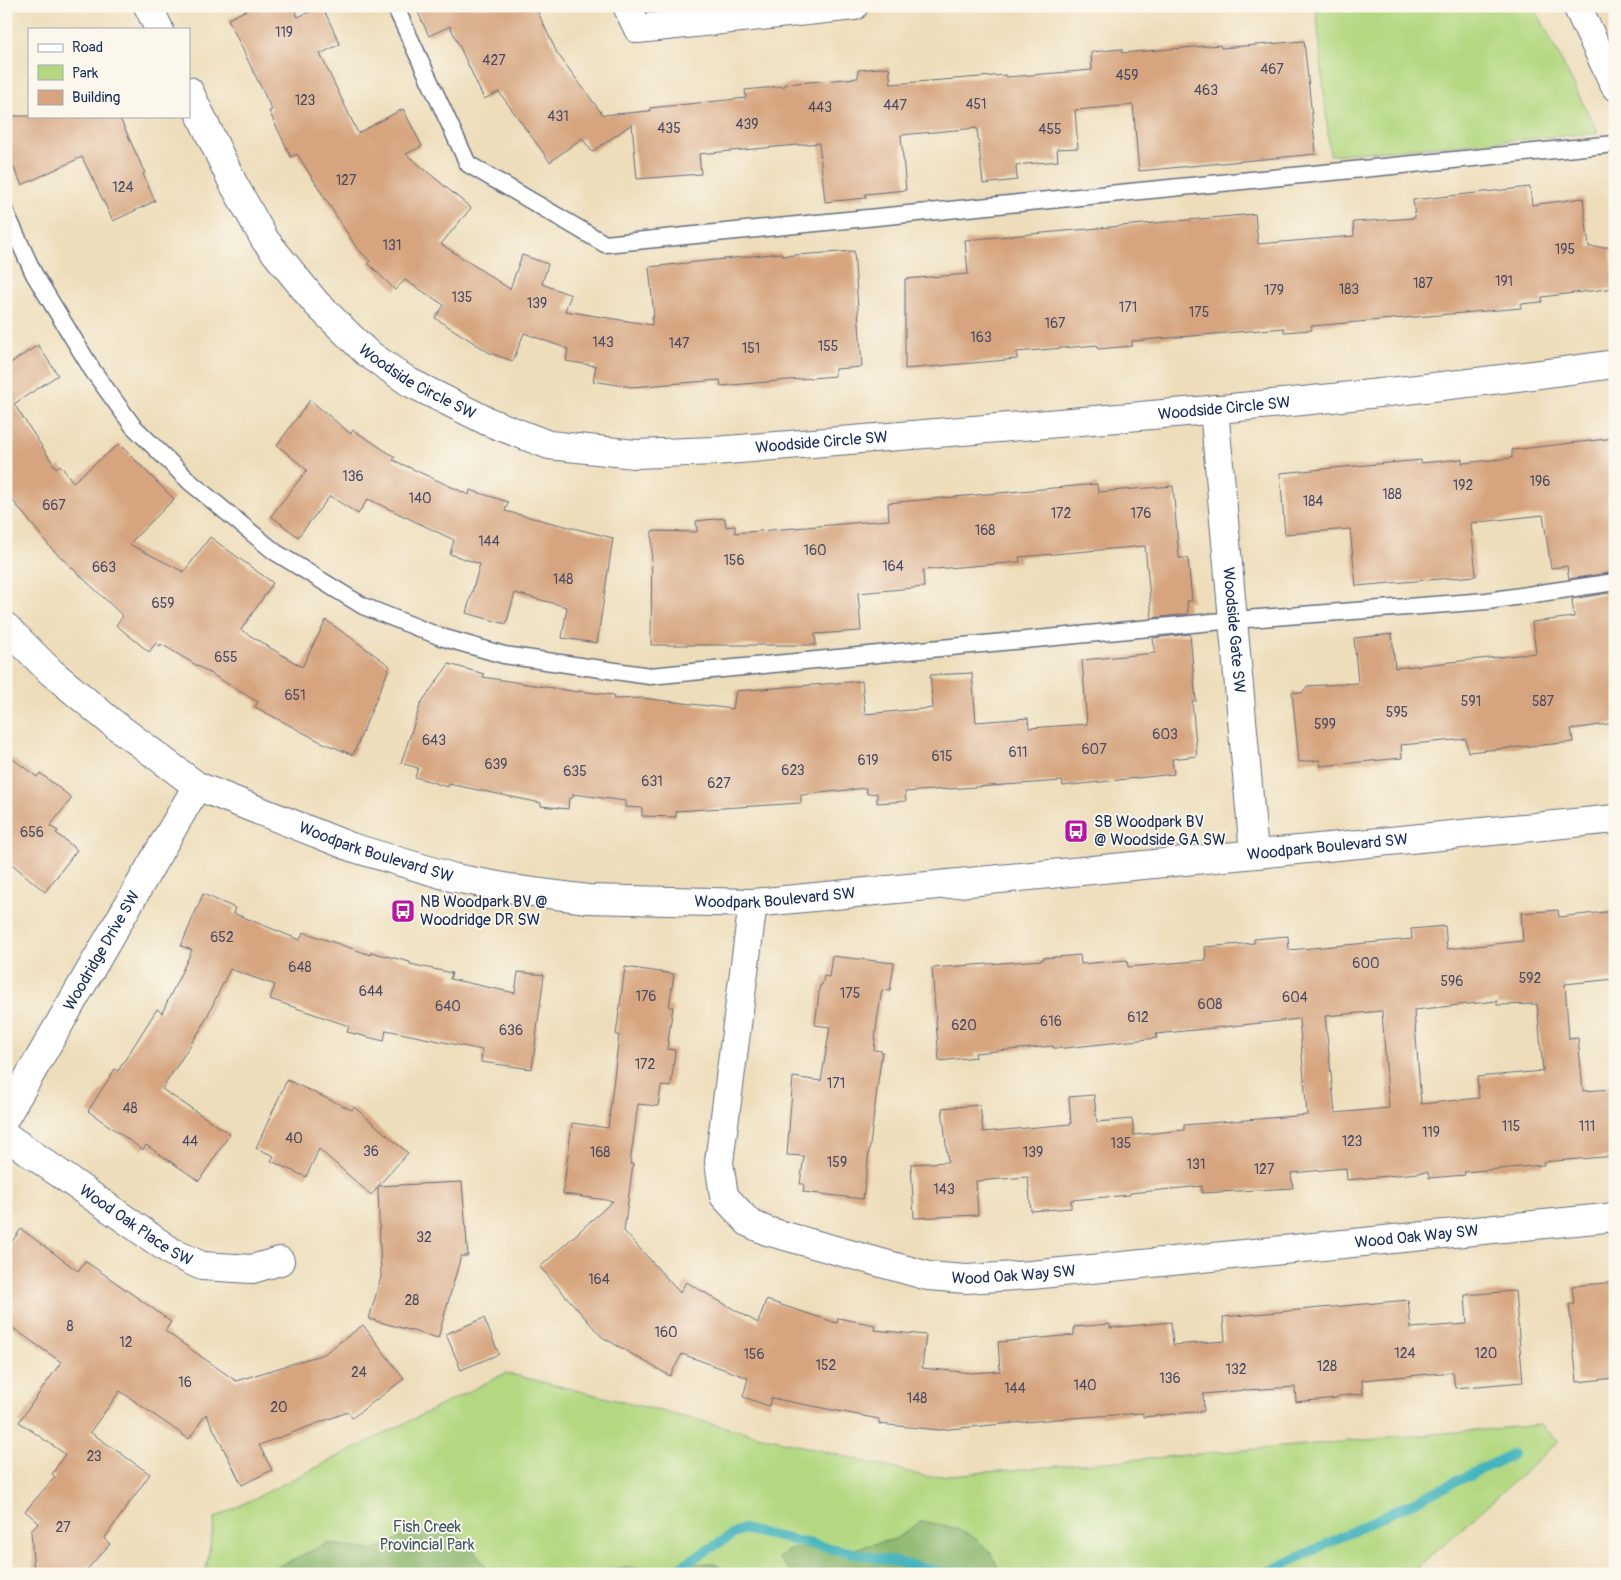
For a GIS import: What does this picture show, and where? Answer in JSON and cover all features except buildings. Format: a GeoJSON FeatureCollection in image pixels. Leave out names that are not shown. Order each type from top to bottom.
{"type":"FeatureCollection","features":[{"type":"Feature","properties":{"kind":"street"},"geometry":{"type":"LineString","coordinates":[[148,6],[159,28]]}},
{"type":"Feature","properties":{"kind":"street"},"geometry":{"type":"LineString","coordinates":[[627,6],[638,29],[854,6]]}},
{"type":"Feature","properties":{"kind":"street"},"geometry":{"type":"LineString","coordinates":[[1577,6],[1615,86]]}},
{"type":"Feature","properties":{"kind":"street","name":"Woodside Circle SW"},"geometry":{"type":"LineString","coordinates":[[190,93],[233,184],[265,240],[316,303],[366,352],[410,382],[489,422],[549,445],[635,454],[715,451],[1214,409],[1510,379],[1615,364]]}},
{"type":"Feature","properties":{"kind":"street","name":"Woodside Gate SW"},"geometry":{"type":"LineString","coordinates":[[1214,409],[1254,853]]}},
{"type":"Feature","properties":{"kind":"street","name":"Woodpark Boulevard SW"},"geometry":{"type":"LineString","coordinates":[[6,627],[51,672],[110,721],[197,786],[351,848],[455,878],[525,891],[588,899],[752,903],[1615,819]]}},
{"type":"Feature","properties":{"kind":"street","name":"Woodridge Drive SW"},"geometry":{"type":"LineString","coordinates":[[6,1116],[197,786]]}},
{"type":"Feature","properties":{"kind":"street","name":"Wood Oak Way SW"},"geometry":{"type":"LineString","coordinates":[[752,903],[719,1162],[724,1196],[749,1223],[767,1231],[928,1276],[966,1279],[1031,1275],[1615,1217]]}},
{"type":"Feature","properties":{"kind":"street","name":"Wood Oak Place SW"},"geometry":{"type":"LineString","coordinates":[[6,1136],[180,1256],[202,1266],[252,1269],[280,1261]]}},
{"type":"Feature","properties":{"kind":"lane"},"geometry":{"type":"LineString","coordinates":[[395,6],[468,164],[605,244],[1615,144]]}},
{"type":"Feature","properties":{"kind":"lane"},"geometry":{"type":"LineString","coordinates":[[6,214],[34,274],[93,371],[133,426],[190,482],[274,552],[363,606],[440,637],[504,654],[650,676],[1233,620],[1487,601],[1615,582]]}},
{"type":"Feature","properties":{"kind":"green space"},"geometry":{"type":"Polygon","coordinates":[[[1316,6],[1534,6],[1598,133],[1330,155],[1316,6]]]}},
{"type":"Feature","properties":{"kind":"green space"},"geometry":{"type":"Polygon","coordinates":[[[506,1373],[928,1477],[1540,1425],[1559,1441],[1411,1574],[205,1574],[215,1518],[506,1373]]]}},
{"type":"Feature","properties":{"kind":"green space"},"geometry":{"type":"Polygon","coordinates":[[[920,1522],[933,1523],[958,1530],[980,1542],[995,1561],[1000,1574],[797,1574],[788,1569],[778,1558],[790,1549],[822,1547],[853,1549],[895,1539],[920,1522]]]}},
{"type":"Feature","properties":{"kind":"green space","name":"Fish Creek Provincial Park"},"geometry":{"type":"Polygon","coordinates":[[[441,1532],[459,1537],[466,1542],[492,1574],[262,1574],[328,1543],[373,1551],[407,1534],[441,1532]]]}},
{"type":"Feature","properties":{"kind":"green space"},"geometry":{"type":"Polygon","coordinates":[[[714,1563],[730,1574],[595,1574],[625,1568],[670,1569],[685,1564],[714,1563]]]}},
{"type":"Feature","properties":{"kind":"waterway"},"geometry":{"type":"LineString","coordinates":[[1264,1574],[1513,1454]]}},
{"type":"Feature","properties":{"kind":"waterway"},"geometry":{"type":"LineString","coordinates":[[668,1574],[742,1529],[951,1574]]}},
{"type":"Feature","properties":{"kind":"place","name":"SB Woodpark BV @ Woodside GA SW"},"geometry":{"type":"Point","coordinates":[1076,831]}},
{"type":"Feature","properties":{"kind":"place","name":"NB Woodpark BV @ Woodridge DR SW"},"geometry":{"type":"Point","coordinates":[403,911]}}]}
